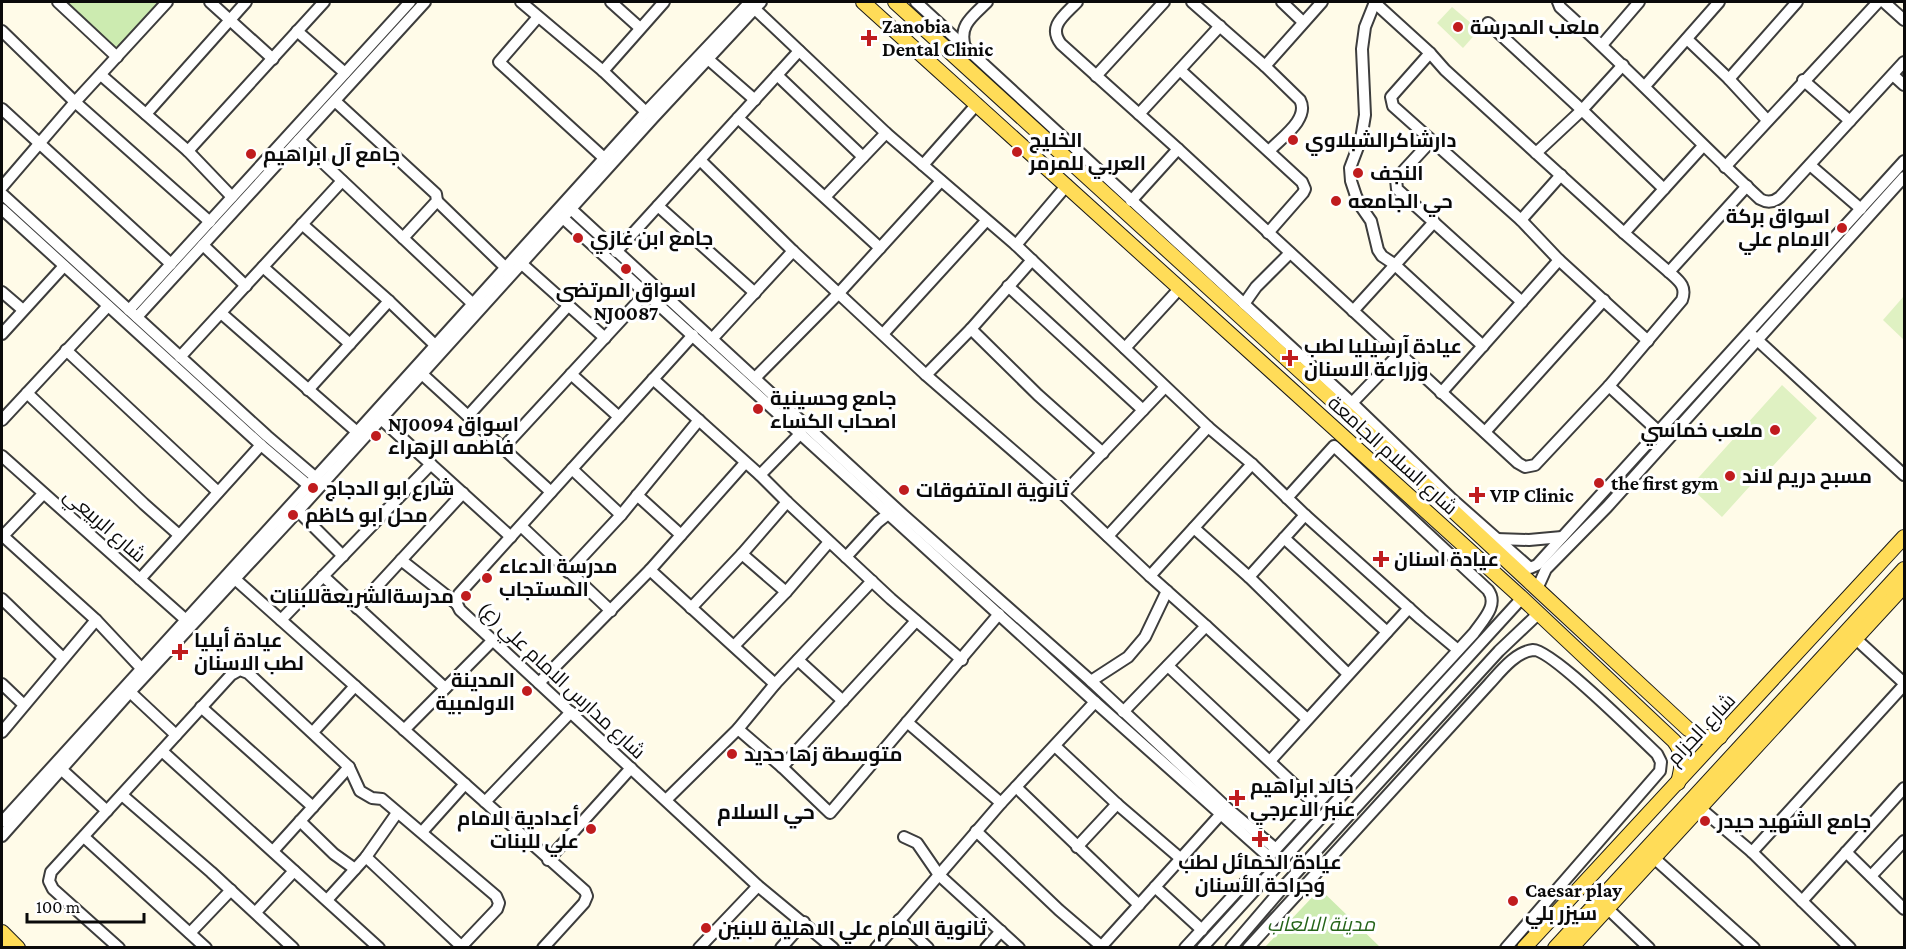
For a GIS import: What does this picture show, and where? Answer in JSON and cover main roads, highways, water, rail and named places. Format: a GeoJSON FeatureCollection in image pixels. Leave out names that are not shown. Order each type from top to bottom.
{"type":"FeatureCollection","features":[{"type":"Feature","properties":{"kind":"main road","name":"شارع السلام الجامعة"},"geometry":{"type":"LineString","coordinates":[[862,2],[1309,404],[1522,598],[1674,741],[1682,754],[1683,762],[1678,783]]}},
{"type":"Feature","properties":{"kind":"main road","name":"شارع السلام الجامعة"},"geometry":{"type":"LineString","coordinates":[[895,2],[1073,164],[1200,271],[1320,390],[1347,406],[1436,495],[1695,734],[1703,737],[1720,737]]}},
{"type":"Feature","properties":{"kind":"main road"},"geometry":{"type":"LineString","coordinates":[[1039,160],[1048,158],[1053,145]]}},
{"type":"Feature","properties":{"kind":"main road"},"geometry":{"type":"LineString","coordinates":[[1064,183],[1061,174],[1063,169],[1073,164]]}},
{"type":"Feature","properties":{"kind":"main road"},"geometry":{"type":"LineString","coordinates":[[1309,404],[1319,398],[1320,390]]}},
{"type":"Feature","properties":{"kind":"main road"},"geometry":{"type":"LineString","coordinates":[[1330,424],[1330,415],[1347,406]]}},
{"type":"Feature","properties":{"kind":"main road"},"geometry":{"type":"LineString","coordinates":[[1436,495],[1453,500]]}},
{"type":"Feature","properties":{"kind":"main road","name":"شارع الحزام"},"geometry":{"type":"LineString","coordinates":[[1524,948],[1905,537]]}},
{"type":"Feature","properties":{"kind":"main road"},"geometry":{"type":"LineString","coordinates":[[1555,948],[1603,904],[1650,854],[1851,635],[1905,569]]}},
{"type":"Feature","properties":{"kind":"main road"},"geometry":{"type":"LineString","coordinates":[[1884,592],[1904,589]]}},
{"type":"Feature","properties":{"kind":"main road"},"geometry":{"type":"LineString","coordinates":[[1851,635],[1904,589]]}},
{"type":"Feature","properties":{"kind":"main road"},"geometry":{"type":"LineString","coordinates":[[1655,723],[1667,709]]}},
{"type":"Feature","properties":{"kind":"main road"},"geometry":{"type":"LineString","coordinates":[[1571,948],[1603,904]]}},
{"type":"Feature","properties":{"kind":"main road"},"geometry":{"type":"LineString","coordinates":[[2,932],[18,948]]}},
{"type":"Feature","properties":{"kind":"place","name":"ملعب المدرسة"},"geometry":{"type":"Point","coordinates":[1458,27]}},
{"type":"Feature","properties":{"kind":"place","name":"Zanobia Dental Clinic"},"geometry":{"type":"Point","coordinates":[869,38]}},
{"type":"Feature","properties":{"kind":"place","name":"دارشاكرالشبلاوي"},"geometry":{"type":"Point","coordinates":[1293,140]}},
{"type":"Feature","properties":{"kind":"place","name":"الخليج العربي للمرمر"},"geometry":{"type":"Point","coordinates":[1017,152]}},
{"type":"Feature","properties":{"kind":"place","name":"جامع آل ابراهيم"},"geometry":{"type":"Point","coordinates":[251,154]}},
{"type":"Feature","properties":{"kind":"place","name":"النجف"},"geometry":{"type":"Point","coordinates":[1358,173]}},
{"type":"Feature","properties":{"kind":"place","name":"حي الجامعه"},"geometry":{"type":"Point","coordinates":[1336,201]}},
{"type":"Feature","properties":{"kind":"place","name":"اسواق بركة الامام علي"},"geometry":{"type":"Point","coordinates":[1842,228]}},
{"type":"Feature","properties":{"kind":"place","name":"جامع ابن غازي"},"geometry":{"type":"Point","coordinates":[578,238]}},
{"type":"Feature","properties":{"kind":"place","name":"اسواق المرتضى NJ0087"},"geometry":{"type":"Point","coordinates":[626,269]}},
{"type":"Feature","properties":{"kind":"place","name":"عيادة آرسيليا لطب وزراعة الاسنان"},"geometry":{"type":"Point","coordinates":[1290,358]}},
{"type":"Feature","properties":{"kind":"place","name":"جامع وحسينية اصحاب الكساء"},"geometry":{"type":"Point","coordinates":[758,409]}},
{"type":"Feature","properties":{"kind":"place","name":"ملعب خماسي"},"geometry":{"type":"Point","coordinates":[1775,430]}},
{"type":"Feature","properties":{"kind":"place","name":"NJ0094 اسواق فاطمه الزهراء"},"geometry":{"type":"Point","coordinates":[376,436]}},
{"type":"Feature","properties":{"kind":"place","name":"مسبح دريم لاند"},"geometry":{"type":"Point","coordinates":[1730,476]}},
{"type":"Feature","properties":{"kind":"place","name":"the first gym"},"geometry":{"type":"Point","coordinates":[1599,483]}},
{"type":"Feature","properties":{"kind":"place","name":"شارع ابو الدجاج"},"geometry":{"type":"Point","coordinates":[313,488]}},
{"type":"Feature","properties":{"kind":"place","name":"ثانوية المتفوقات"},"geometry":{"type":"Point","coordinates":[904,490]}},
{"type":"Feature","properties":{"kind":"place","name":"VIP Clinic"},"geometry":{"type":"Point","coordinates":[1477,495]}},
{"type":"Feature","properties":{"kind":"place","name":"محل ابو كاظم"},"geometry":{"type":"Point","coordinates":[293,515]}},
{"type":"Feature","properties":{"kind":"place","name":"عيادة اسنان"},"geometry":{"type":"Point","coordinates":[1381,559]}},
{"type":"Feature","properties":{"kind":"place","name":"مدرسة الدعاء المستجاب"},"geometry":{"type":"Point","coordinates":[487,578]}},
{"type":"Feature","properties":{"kind":"place","name":"مدرسةالشريعةللبنات"},"geometry":{"type":"Point","coordinates":[466,596]}},
{"type":"Feature","properties":{"kind":"place","name":"عيادة أيليا لطب الاسنان"},"geometry":{"type":"Point","coordinates":[180,652]}},
{"type":"Feature","properties":{"kind":"place","name":"المدينة الاولمبية"},"geometry":{"type":"Point","coordinates":[527,691]}},
{"type":"Feature","properties":{"kind":"place","name":"متوسطة زها حديد"},"geometry":{"type":"Point","coordinates":[732,754]}},
{"type":"Feature","properties":{"kind":"place","name":"خالد ابراهيم عنبر الاعرجي"},"geometry":{"type":"Point","coordinates":[1237,798]}},
{"type":"Feature","properties":{"kind":"place","name":"جامع الشهيد حيدر"},"geometry":{"type":"Point","coordinates":[1705,821]}},
{"type":"Feature","properties":{"kind":"place","name":"أعدادية الامام علي للبنات"},"geometry":{"type":"Point","coordinates":[591,829]}},
{"type":"Feature","properties":{"kind":"place","name":"عيادة الخمائل لطب وجراحة الأسنان"},"geometry":{"type":"Point","coordinates":[1260,839]}},
{"type":"Feature","properties":{"kind":"place","name":"Caesar play سيزر بلي"},"geometry":{"type":"Point","coordinates":[1513,901]}},
{"type":"Feature","properties":{"kind":"place","name":"ثانوية الامام علي الاهلية للبنين"},"geometry":{"type":"Point","coordinates":[706,928]}},
{"type":"Feature","properties":{"kind":"district","name":"حي السلام"},"geometry":{"type":"Point","coordinates":[766,812]}},
{"type":"Feature","properties":{"kind":"park label","name":"مدينة الالعاب"},"geometry":{"type":"Point","coordinates":[1321,924]}}]}
